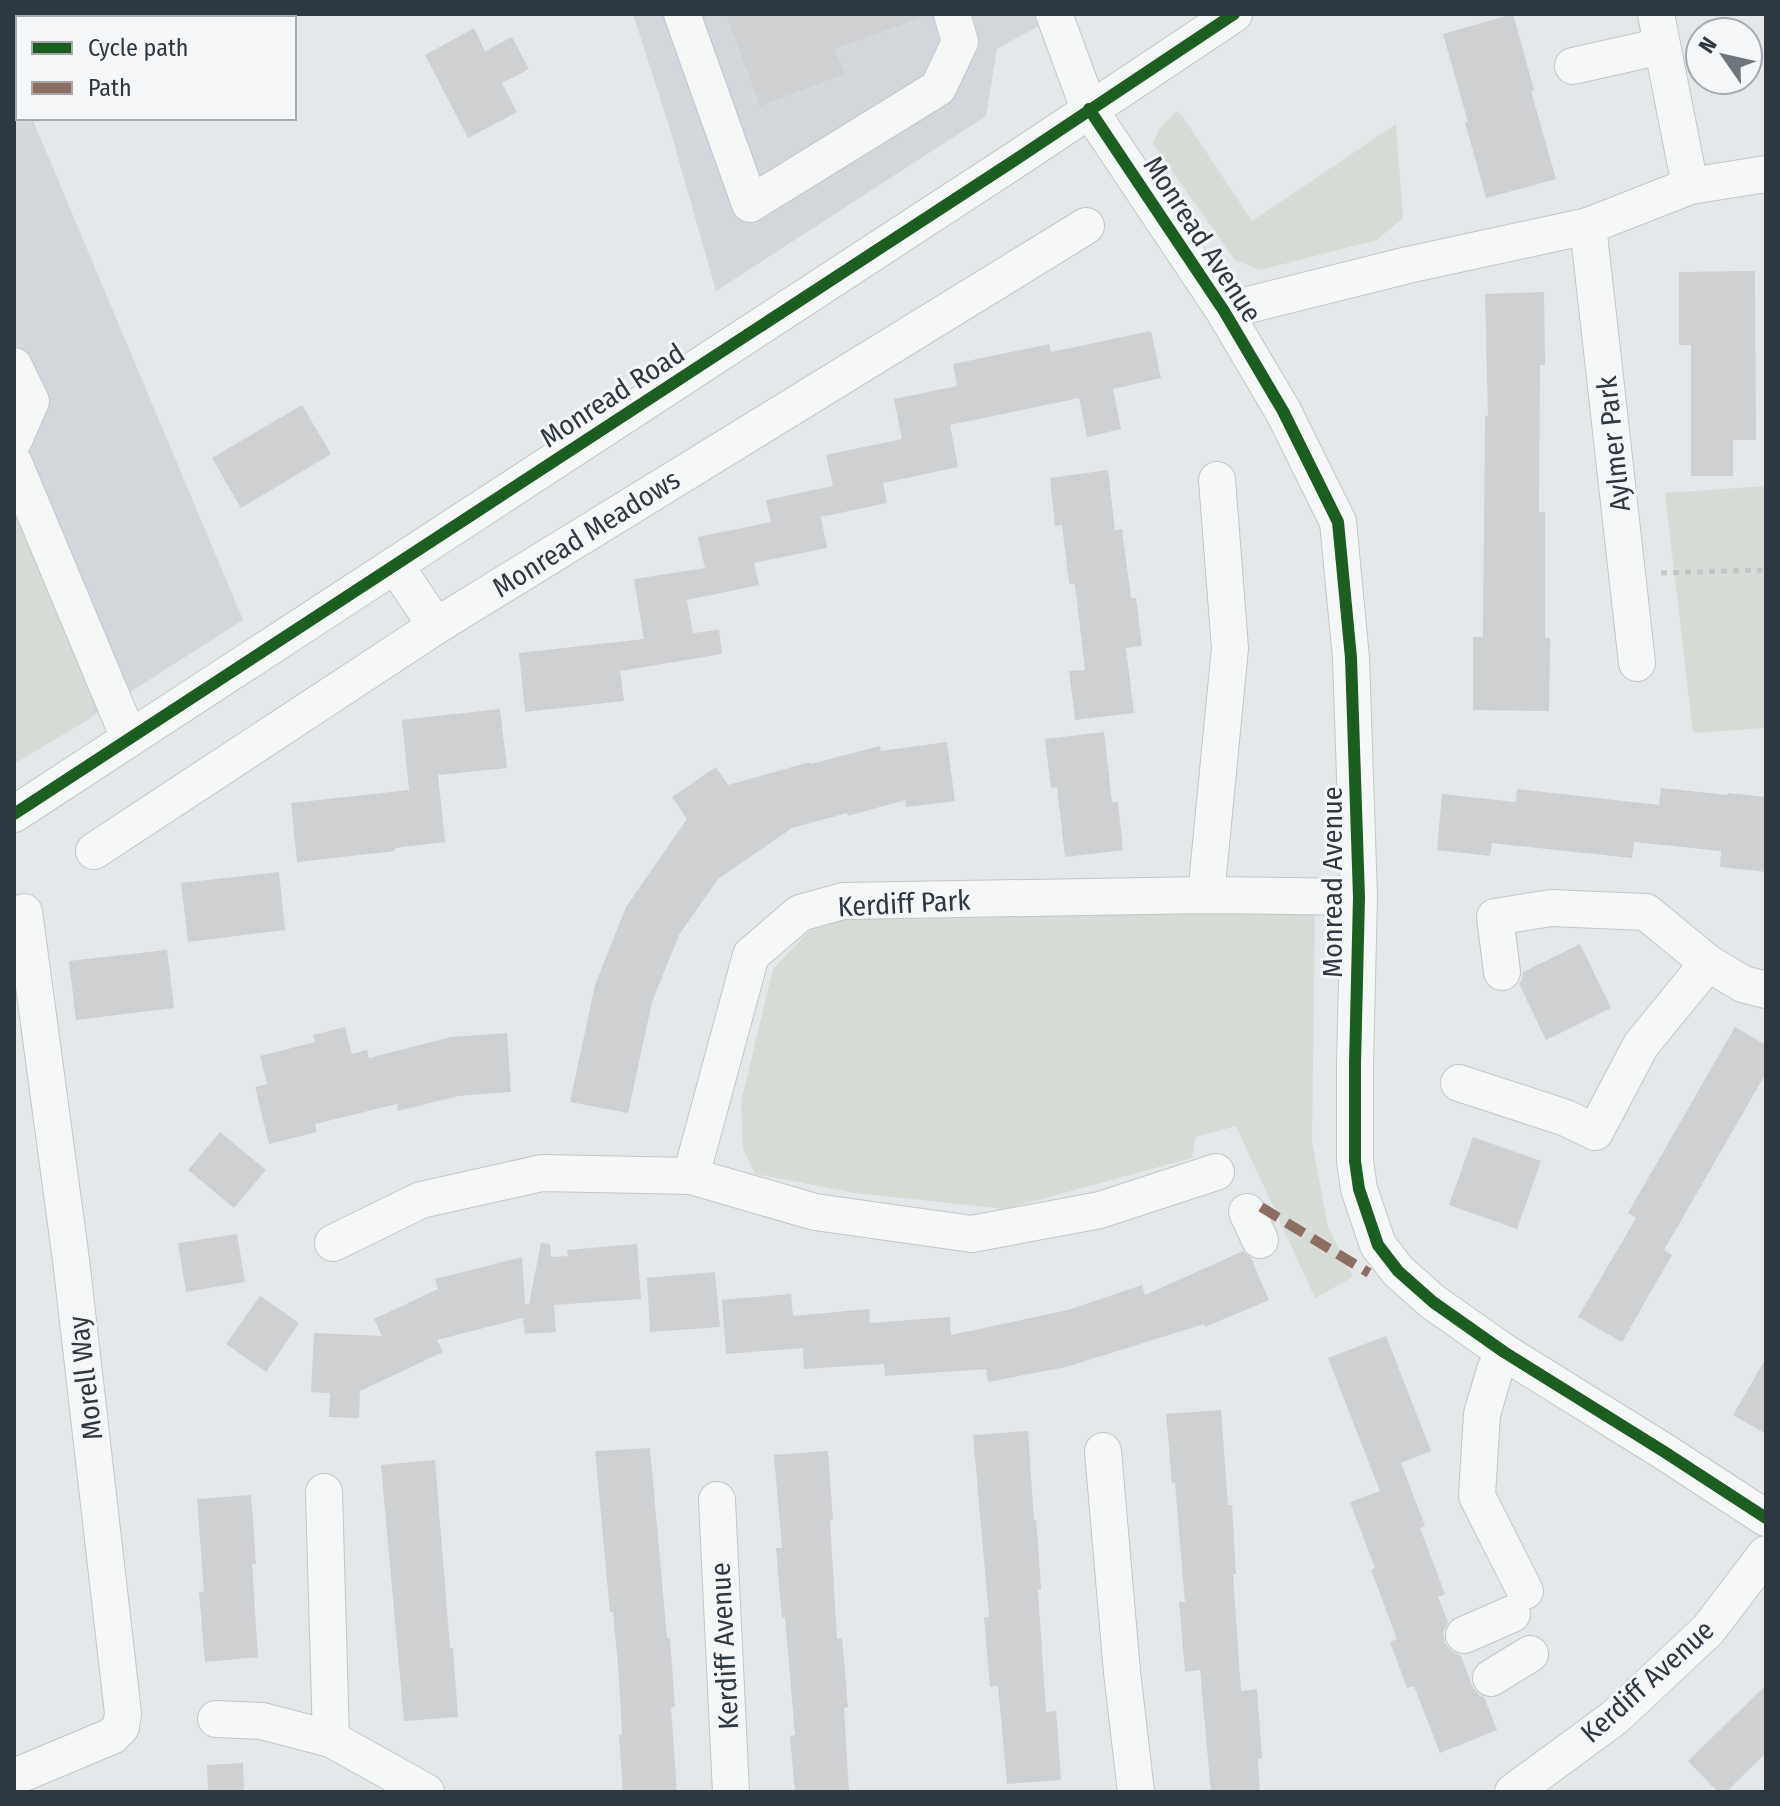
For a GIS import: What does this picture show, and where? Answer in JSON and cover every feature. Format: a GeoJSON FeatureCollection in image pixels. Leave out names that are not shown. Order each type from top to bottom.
{"type":"FeatureCollection","features":[{"type":"Feature","properties":{"kind":"street"},"geometry":{"type":"LineString","coordinates":[[682,14],[750,204],[938,88],[960,42],[952,14]]}},
{"type":"Feature","properties":{"kind":"street","name":"Monread Avenue"},"geometry":{"type":"LineString","coordinates":[[1054,14],[1089,109],[1224,311],[1283,411],[1338,522],[1351,658],[1359,897],[1355,1161],[1359,1189],[1378,1245],[1398,1271],[1433,1302],[1504,1352],[1766,1518]]}},
{"type":"Feature","properties":{"kind":"street","name":"Monread Road"},"geometry":{"type":"LineString","coordinates":[[14,814],[1234,14]]}},
{"type":"Feature","properties":{"kind":"street"},"geometry":{"type":"LineString","coordinates":[[1573,66],[1659,30],[1690,186]]}},
{"type":"Feature","properties":{"kind":"street"},"geometry":{"type":"LineString","coordinates":[[1224,311],[1408,265],[1588,226],[1690,186],[1766,174]]}},
{"type":"Feature","properties":{"kind":"street","name":"Monread Meadows"},"geometry":{"type":"LineString","coordinates":[[94,851],[436,626],[1086,226]]}},
{"type":"Feature","properties":{"kind":"street","name":"Aylmer Park"},"geometry":{"type":"LineString","coordinates":[[1588,226],[1637,663]]}},
{"type":"Feature","properties":{"kind":"street"},"geometry":{"type":"LineString","coordinates":[[14,366],[31,401],[14,440]]}},
{"type":"Feature","properties":{"kind":"street"},"geometry":{"type":"LineString","coordinates":[[14,463],[129,738]]}},
{"type":"Feature","properties":{"kind":"street"},"geometry":{"type":"LineString","coordinates":[[1206,895],[1230,648],[1217,480]]}},
{"type":"Feature","properties":{"kind":"street"},"geometry":{"type":"LineString","coordinates":[[395,565],[436,626]]}},
{"type":"Feature","properties":{"kind":"street","name":"Kerdiff Park"},"geometry":{"type":"LineString","coordinates":[[691,1176],[751,955],[800,913],[843,901],[1206,895],[1359,897]]}},
{"type":"Feature","properties":{"kind":"street"},"geometry":{"type":"LineString","coordinates":[[1502,972],[1495,917],[1551,908],[1646,912],[1708,963],[1743,984],[1766,990]]}},
{"type":"Feature","properties":{"kind":"street","name":"Morell Way"},"geometry":{"type":"LineString","coordinates":[[14,1777],[112,1736],[121,1727],[123,1713],[71,1260],[24,912]]}},
{"type":"Feature","properties":{"kind":"street"},"geometry":{"type":"LineString","coordinates":[[1459,1083],[1566,1118],[1595,1132],[1641,1045],[1708,963]]}},
{"type":"Feature","properties":{"kind":"street"},"geometry":{"type":"LineString","coordinates":[[333,1243],[421,1200],[542,1173],[691,1176],[815,1212],[972,1234],[1100,1210],[1216,1172]]}},
{"type":"Feature","properties":{"kind":"street"},"geometry":{"type":"LineString","coordinates":[[1464,1635],[1518,1602],[1477,1496],[1482,1414],[1495,1370],[1504,1352]]}},
{"type":"Feature","properties":{"kind":"street"},"geometry":{"type":"LineString","coordinates":[[1103,1451],[1136,1792]]}},
{"type":"Feature","properties":{"kind":"street"},"geometry":{"type":"LineString","coordinates":[[324,1492],[331,1739]]}},
{"type":"Feature","properties":{"kind":"street","name":"Kerdiff Avenue"},"geometry":{"type":"LineString","coordinates":[[717,1500],[731,1792]]}},
{"type":"Feature","properties":{"kind":"street","name":"Kerdiff Avenue"},"geometry":{"type":"LineString","coordinates":[[1513,1792],[1614,1718],[1698,1640],[1766,1554]]}},
{"type":"Feature","properties":{"kind":"street"},"geometry":{"type":"LineString","coordinates":[[1491,1678],[1530,1654]]}},
{"type":"Feature","properties":{"kind":"street"},"geometry":{"type":"LineString","coordinates":[[216,1719],[262,1721],[331,1739],[426,1792]]}},
{"type":"Feature","properties":{"kind":"path"},"geometry":{"type":"LineString","coordinates":[[1660,573],[1766,570]]}},
{"type":"Feature","properties":{"kind":"shaded area"},"geometry":{"type":"Polygon","coordinates":[[[633,14],[1060,14],[997,49],[986,116],[716,291],[633,14]]]}},
{"type":"Feature","properties":{"kind":"shaded area"},"geometry":{"type":"Polygon","coordinates":[[[14,75],[16,120],[33,120],[243,620],[91,717],[95,665],[14,473],[14,75]]]}},
{"type":"Feature","properties":{"kind":"shaded area"},"geometry":{"type":"Polygon","coordinates":[[[1177,111],[1252,221],[1396,124],[1403,218],[1377,240],[1260,270],[1235,260],[1153,144],[1159,129],[1177,111]]]}},
{"type":"Feature","properties":{"kind":"shaded area"},"geometry":{"type":"Polygon","coordinates":[[[14,469],[94,672],[91,718],[14,764],[14,469]]]}},
{"type":"Feature","properties":{"kind":"shaded area"},"geometry":{"type":"Polygon","coordinates":[[[1766,486],[1766,728],[1693,733],[1665,493],[1766,486]]]}},
{"type":"Feature","properties":{"kind":"shaded area"},"geometry":{"type":"Polygon","coordinates":[[[1315,912],[1312,1142],[1328,1227],[1353,1277],[1315,1298],[1236,1126],[1196,1137],[1192,1158],[1005,1209],[855,1193],[755,1174],[743,1149],[741,1102],[773,969],[810,930],[853,913],[1315,912]]]}},
{"type":"Feature","properties":{"kind":"building"},"geometry":{"type":"Polygon","coordinates":[[[726,14],[921,14],[922,17],[835,49],[845,74],[760,106],[726,14]]]}},
{"type":"Feature","properties":{"kind":"building"},"geometry":{"type":"Polygon","coordinates":[[[1513,14],[1556,179],[1486,198],[1443,34],[1513,14]]]}},
{"type":"Feature","properties":{"kind":"building"},"geometry":{"type":"Polygon","coordinates":[[[474,28],[485,51],[512,37],[529,69],[502,83],[517,112],[468,138],[425,55],[474,28]]]}},
{"type":"Feature","properties":{"kind":"building"},"geometry":{"type":"Polygon","coordinates":[[[1755,271],[1756,440],[1733,440],[1733,476],[1691,476],[1691,345],[1679,345],[1679,272],[1755,271]]]}},
{"type":"Feature","properties":{"kind":"building"},"geometry":{"type":"Polygon","coordinates":[[[1544,292],[1545,365],[1540,365],[1539,512],[1545,512],[1545,638],[1550,638],[1549,711],[1473,710],[1473,637],[1483,637],[1485,415],[1488,416],[1485,294],[1544,292]]]}},
{"type":"Feature","properties":{"kind":"building"},"geometry":{"type":"Polygon","coordinates":[[[1151,331],[1161,378],[1113,389],[1121,429],[1087,437],[1079,398],[950,425],[958,467],[883,483],[887,503],[821,517],[827,548],[754,563],[759,585],[687,600],[693,633],[719,630],[722,654],[620,671],[624,701],[525,712],[519,653],[644,639],[634,579],[705,568],[698,537],[771,522],[766,500],[833,486],[826,455],[902,439],[894,399],[957,386],[953,364],[1049,344],[1051,352],[1151,331]]]}},
{"type":"Feature","properties":{"kind":"building"},"geometry":{"type":"Polygon","coordinates":[[[302,405],[331,454],[241,508],[212,458],[302,405]]]}},
{"type":"Feature","properties":{"kind":"building"},"geometry":{"type":"Polygon","coordinates":[[[1108,470],[1115,530],[1122,529],[1131,598],[1136,598],[1142,646],[1126,648],[1134,713],[1075,720],[1069,671],[1085,670],[1075,584],[1069,584],[1062,525],[1055,526],[1050,478],[1108,470]]]}},
{"type":"Feature","properties":{"kind":"building"},"geometry":{"type":"Polygon","coordinates":[[[500,709],[507,768],[438,775],[445,842],[297,862],[291,803],[409,790],[402,720],[500,709]]]}},
{"type":"Feature","properties":{"kind":"building"},"geometry":{"type":"Polygon","coordinates":[[[1104,732],[1112,802],[1118,802],[1123,850],[1065,857],[1057,787],[1051,788],[1045,739],[1104,732]]]}},
{"type":"Feature","properties":{"kind":"building"},"geometry":{"type":"Polygon","coordinates":[[[947,742],[955,801],[906,807],[905,800],[792,828],[718,879],[679,935],[652,1002],[628,1113],[570,1102],[595,985],[626,907],[687,819],[672,797],[716,767],[728,785],[880,746],[881,751],[947,742]]]}},
{"type":"Feature","properties":{"kind":"building"},"geometry":{"type":"Polygon","coordinates":[[[1661,788],[1766,797],[1766,872],[1720,867],[1721,851],[1634,842],[1632,858],[1492,843],[1490,856],[1437,850],[1442,794],[1516,802],[1517,789],[1659,805],[1661,788]]]}},
{"type":"Feature","properties":{"kind":"building"},"geometry":{"type":"Polygon","coordinates":[[[279,872],[285,930],[188,942],[181,883],[279,872]]]}},
{"type":"Feature","properties":{"kind":"building"},"geometry":{"type":"Polygon","coordinates":[[[1580,944],[1611,1008],[1546,1040],[1519,984],[1523,972],[1580,944]]]}},
{"type":"Feature","properties":{"kind":"building"},"geometry":{"type":"Polygon","coordinates":[[[167,950],[174,1008],[76,1020],[69,961],[167,950]]]}},
{"type":"Feature","properties":{"kind":"building"},"geometry":{"type":"Polygon","coordinates":[[[345,1027],[352,1054],[367,1050],[369,1058],[451,1037],[507,1033],[511,1092],[458,1096],[398,1111],[397,1104],[315,1124],[317,1132],[269,1144],[255,1087],[267,1084],[260,1056],[315,1042],[313,1035],[345,1027]]]}},
{"type":"Feature","properties":{"kind":"building"},"geometry":{"type":"Polygon","coordinates":[[[1735,1027],[1766,1045],[1766,1073],[1664,1250],[1672,1255],[1622,1342],[1578,1317],[1636,1218],[1628,1213],[1735,1027]]]}},
{"type":"Feature","properties":{"kind":"building"},"geometry":{"type":"Polygon","coordinates":[[[220,1132],[266,1170],[234,1208],[188,1170],[220,1132]]]}},
{"type":"Feature","properties":{"kind":"building"},"geometry":{"type":"Polygon","coordinates":[[[1473,1137],[1541,1161],[1517,1229],[1449,1205],[1473,1137]]]}},
{"type":"Feature","properties":{"kind":"building"},"geometry":{"type":"Polygon","coordinates":[[[237,1234],[245,1282],[186,1292],[178,1243],[237,1234]]]}},
{"type":"Feature","properties":{"kind":"building"},"geometry":{"type":"Polygon","coordinates":[[[541,1243],[550,1244],[551,1257],[568,1256],[567,1250],[637,1244],[641,1299],[554,1305],[556,1332],[525,1334],[523,1318],[437,1340],[443,1352],[360,1391],[359,1418],[329,1417],[330,1393],[311,1392],[314,1333],[382,1336],[374,1319],[438,1289],[435,1279],[522,1257],[525,1304],[529,1304],[541,1243]]]}},
{"type":"Feature","properties":{"kind":"building"},"geometry":{"type":"Polygon","coordinates":[[[1243,1251],[1251,1258],[1269,1300],[1205,1327],[1204,1324],[1066,1367],[988,1382],[986,1369],[885,1376],[884,1364],[804,1369],[803,1348],[726,1354],[722,1300],[791,1294],[793,1316],[869,1309],[870,1323],[950,1317],[951,1335],[1068,1310],[1142,1285],[1145,1295],[1243,1251]]]}},
{"type":"Feature","properties":{"kind":"building"},"geometry":{"type":"Polygon","coordinates":[[[715,1272],[720,1327],[650,1332],[647,1278],[715,1272]]]}},
{"type":"Feature","properties":{"kind":"building"},"geometry":{"type":"Polygon","coordinates":[[[260,1296],[299,1323],[266,1372],[226,1344],[260,1296]]]}},
{"type":"Feature","properties":{"kind":"building"},"geometry":{"type":"Polygon","coordinates":[[[1386,1336],[1431,1451],[1401,1463],[1425,1526],[1420,1528],[1445,1594],[1438,1597],[1448,1622],[1443,1632],[1445,1643],[1451,1651],[1461,1656],[1473,1688],[1484,1697],[1497,1730],[1440,1753],[1414,1686],[1407,1688],[1390,1642],[1397,1639],[1350,1502],[1380,1491],[1328,1358],[1386,1336]]]}},
{"type":"Feature","properties":{"kind":"building"},"geometry":{"type":"Polygon","coordinates":[[[1766,1358],[1766,1434],[1733,1415],[1766,1358]]]}},
{"type":"Feature","properties":{"kind":"building"},"geometry":{"type":"Polygon","coordinates":[[[1221,1410],[1228,1505],[1232,1505],[1241,1691],[1257,1689],[1262,1758],[1258,1759],[1260,1792],[1211,1792],[1200,1670],[1185,1672],[1179,1602],[1185,1602],[1166,1414],[1221,1410]]]}},
{"type":"Feature","properties":{"kind":"building"},"geometry":{"type":"Polygon","coordinates":[[[1028,1431],[1039,1556],[1041,1589],[1038,1590],[1046,1712],[1056,1711],[1061,1780],[1007,1784],[998,1686],[990,1687],[984,1617],[989,1617],[973,1435],[1028,1431]]]}},
{"type":"Feature","properties":{"kind":"building"},"geometry":{"type":"Polygon","coordinates":[[[650,1448],[667,1638],[670,1638],[677,1792],[623,1792],[619,1677],[595,1451],[650,1448]]]}},
{"type":"Feature","properties":{"kind":"building"},"geometry":{"type":"Polygon","coordinates":[[[828,1451],[837,1639],[842,1638],[848,1707],[844,1708],[849,1792],[795,1792],[790,1736],[795,1735],[776,1548],[782,1548],[774,1455],[828,1451]]]}},
{"type":"Feature","properties":{"kind":"building"},"geometry":{"type":"Polygon","coordinates":[[[435,1460],[458,1717],[404,1721],[381,1465],[435,1460]]]}},
{"type":"Feature","properties":{"kind":"building"},"geometry":{"type":"Polygon","coordinates":[[[251,1495],[258,1657],[205,1662],[199,1592],[204,1592],[197,1499],[251,1495]]]}},
{"type":"Feature","properties":{"kind":"building"},"geometry":{"type":"Polygon","coordinates":[[[1766,1685],[1766,1753],[1726,1792],[1718,1792],[1688,1761],[1766,1685]]]}},
{"type":"Feature","properties":{"kind":"building"},"geometry":{"type":"Polygon","coordinates":[[[243,1763],[244,1792],[208,1792],[207,1765],[243,1763]]]}},
{"type":"Feature","properties":{"kind":"marked path"},"geometry":{"type":"LineString","coordinates":[[1261,1207],[1369,1273]]}},
{"type":"Feature","properties":{"kind":"cycle path"},"geometry":{"type":"LineString","coordinates":[[14,814],[1234,14]]}},
{"type":"Feature","properties":{"kind":"cycle path"},"geometry":{"type":"LineString","coordinates":[[1089,109],[1224,311],[1283,411],[1338,522],[1351,658],[1359,897],[1355,1161],[1359,1189],[1378,1245],[1398,1271],[1433,1302],[1504,1352],[1766,1518]]}}]}
